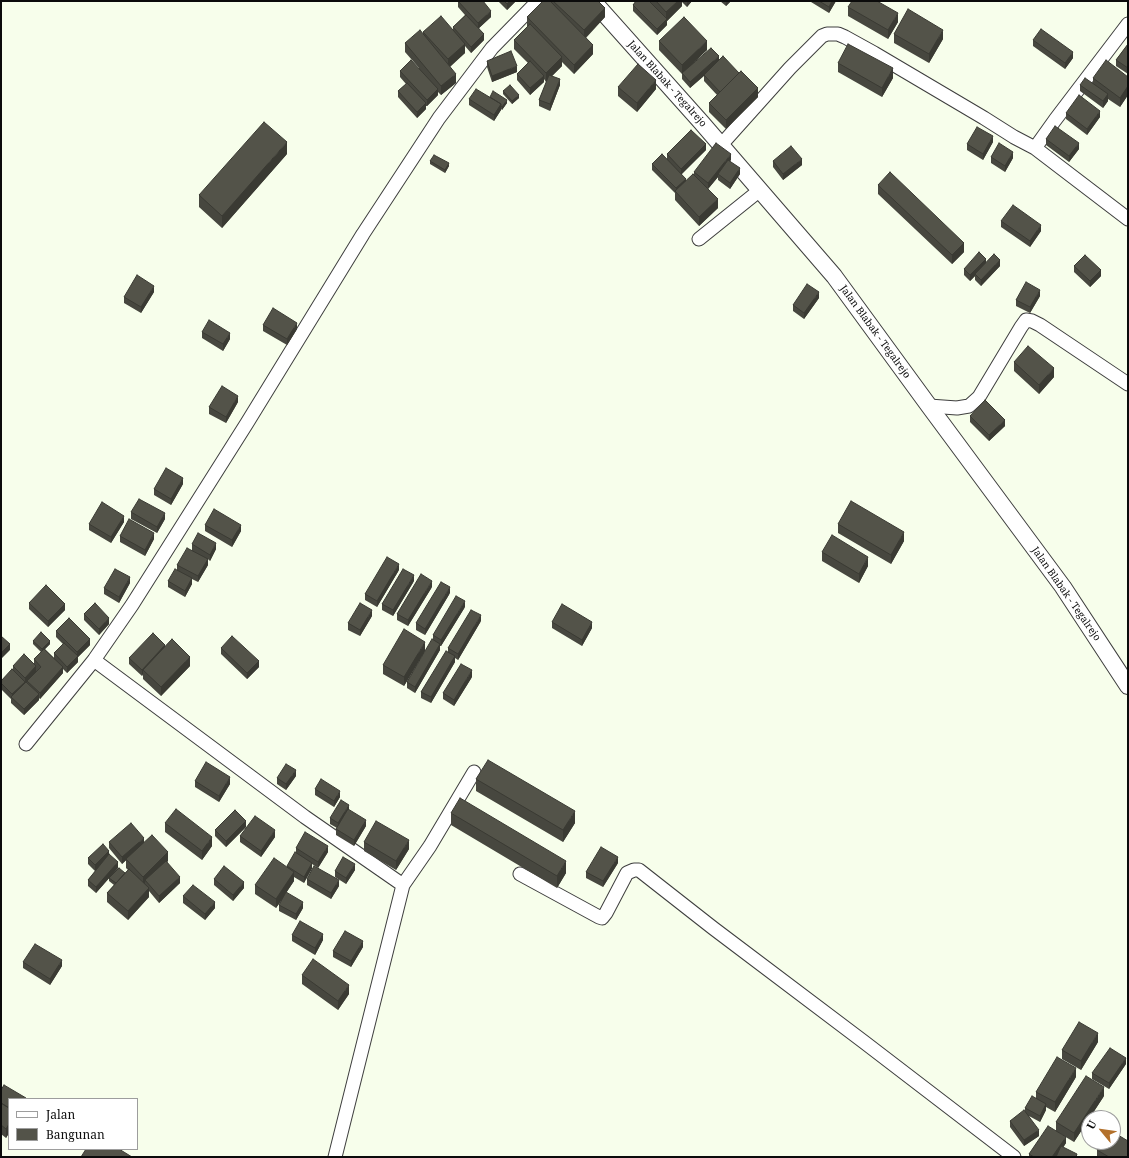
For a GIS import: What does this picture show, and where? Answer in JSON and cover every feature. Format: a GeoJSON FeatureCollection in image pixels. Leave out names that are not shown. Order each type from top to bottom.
{"type":"FeatureCollection","features":[{"type":"Feature","properties":{"kind":"street"},"geometry":{"type":"LineString","coordinates":[[26,744],[94,660],[132,606],[363,234],[439,118],[492,48],[538,1]]}},
{"type":"Feature","properties":{"kind":"street","name":"Jalan Blabak - Tegalrejo"},"geometry":{"type":"LineString","coordinates":[[593,1],[721,145],[834,276],[1063,587],[1128,686]]}},
{"type":"Feature","properties":{"kind":"street"},"geometry":{"type":"LineString","coordinates":[[1035,148],[1128,24]]}},
{"type":"Feature","properties":{"kind":"street"},"geometry":{"type":"LineString","coordinates":[[721,145],[790,68],[822,36],[827,34],[838,34],[1035,148],[1128,219]]}},
{"type":"Feature","properties":{"kind":"street"},"geometry":{"type":"LineString","coordinates":[[699,239],[760,190]]}},
{"type":"Feature","properties":{"kind":"street"},"geometry":{"type":"LineString","coordinates":[[929,406],[957,408],[969,406],[979,396],[1026,320],[1040,325],[1128,384]]}},
{"type":"Feature","properties":{"kind":"street"},"geometry":{"type":"LineString","coordinates":[[94,660],[304,817],[403,885]]}},
{"type":"Feature","properties":{"kind":"street"},"geometry":{"type":"LineString","coordinates":[[335,1157],[403,885],[430,846],[474,772]]}},
{"type":"Feature","properties":{"kind":"street"},"geometry":{"type":"LineString","coordinates":[[520,874],[602,918],[627,873],[634,870],[639,870],[1014,1157]]}},
{"type":"Feature","properties":{"kind":"building"},"geometry":{"type":"Polygon","coordinates":[[[458,1],[483,1],[491,11],[478,23],[458,1]]]}},
{"type":"Feature","properties":{"kind":"building"},"geometry":{"type":"Polygon","coordinates":[[[543,1],[550,1],[593,45],[574,65],[527,17],[543,1]]]}},
{"type":"Feature","properties":{"kind":"building"},"geometry":{"type":"Polygon","coordinates":[[[553,1],[598,1],[605,8],[584,30],[553,1]]]}},
{"type":"Feature","properties":{"kind":"building"},"geometry":{"type":"Polygon","coordinates":[[[636,1],[649,1],[667,19],[657,29],[633,5],[636,1]]]}},
{"type":"Feature","properties":{"kind":"building"},"geometry":{"type":"Polygon","coordinates":[[[656,1],[678,1],[666,12],[656,1]]]}},
{"type":"Feature","properties":{"kind":"building"},"geometry":{"type":"Polygon","coordinates":[[[819,1],[832,1],[829,7],[819,1]]]}},
{"type":"Feature","properties":{"kind":"building"},"geometry":{"type":"Polygon","coordinates":[[[852,1],[877,1],[898,13],[888,30],[848,7],[852,1]]]}},
{"type":"Feature","properties":{"kind":"building"},"geometry":{"type":"Polygon","coordinates":[[[908,9],[943,30],[929,54],[894,34],[908,9]]]}},
{"type":"Feature","properties":{"kind":"building"},"geometry":{"type":"Polygon","coordinates":[[[466,15],[484,34],[471,47],[453,27],[466,15]]]}},
{"type":"Feature","properties":{"kind":"building"},"geometry":{"type":"Polygon","coordinates":[[[441,16],[465,44],[448,59],[423,32],[441,16]]]}},
{"type":"Feature","properties":{"kind":"building"},"geometry":{"type":"Polygon","coordinates":[[[684,17],[707,41],[682,65],[659,41],[684,17]]]}},
{"type":"Feature","properties":{"kind":"building"},"geometry":{"type":"Polygon","coordinates":[[[530,24],[562,57],[546,73],[514,40],[530,24]]]}},
{"type":"Feature","properties":{"kind":"building"},"geometry":{"type":"Polygon","coordinates":[[[1041,29],[1073,52],[1065,63],[1033,40],[1041,29]]]}},
{"type":"Feature","properties":{"kind":"building"},"geometry":{"type":"Polygon","coordinates":[[[420,30],[456,74],[441,86],[405,43],[420,30]]]}},
{"type":"Feature","properties":{"kind":"building"},"geometry":{"type":"Polygon","coordinates":[[[848,44],[893,68],[882,88],[838,63],[848,44]]]}},
{"type":"Feature","properties":{"kind":"building"},"geometry":{"type":"Polygon","coordinates":[[[1128,44],[1128,68],[1116,60],[1128,44]]]}},
{"type":"Feature","properties":{"kind":"building"},"geometry":{"type":"Polygon","coordinates":[[[711,48],[719,56],[690,82],[682,73],[711,48]]]}},
{"type":"Feature","properties":{"kind":"building"},"geometry":{"type":"Polygon","coordinates":[[[511,51],[517,66],[492,76],[487,61],[511,51]]]}},
{"type":"Feature","properties":{"kind":"building"},"geometry":{"type":"Polygon","coordinates":[[[723,56],[739,73],[720,92],[704,75],[723,56]]]}},
{"type":"Feature","properties":{"kind":"building"},"geometry":{"type":"Polygon","coordinates":[[[411,60],[438,89],[427,100],[400,71],[411,60]]]}},
{"type":"Feature","properties":{"kind":"building"},"geometry":{"type":"Polygon","coordinates":[[[1106,60],[1128,77],[1128,86],[1120,98],[1093,78],[1106,60]]]}},
{"type":"Feature","properties":{"kind":"building"},"geometry":{"type":"Polygon","coordinates":[[[530,61],[544,76],[530,88],[517,74],[530,61]]]}},
{"type":"Feature","properties":{"kind":"building"},"geometry":{"type":"Polygon","coordinates":[[[638,64],[656,80],[637,103],[618,87],[638,64]]]}},
{"type":"Feature","properties":{"kind":"building"},"geometry":{"type":"Polygon","coordinates":[[[741,71],[758,88],[726,120],[709,103],[741,71]]]}},
{"type":"Feature","properties":{"kind":"building"},"geometry":{"type":"Polygon","coordinates":[[[549,75],[560,79],[550,104],[539,100],[549,75]]]}},
{"type":"Feature","properties":{"kind":"building"},"geometry":{"type":"Polygon","coordinates":[[[1085,78],[1108,94],[1103,101],[1080,85],[1085,78]]]}},
{"type":"Feature","properties":{"kind":"building"},"geometry":{"type":"Polygon","coordinates":[[[407,83],[426,103],[417,112],[398,91],[407,83]]]}},
{"type":"Feature","properties":{"kind":"building"},"geometry":{"type":"Polygon","coordinates":[[[510,85],[519,95],[512,101],[503,91],[510,85]]]}},
{"type":"Feature","properties":{"kind":"building"},"geometry":{"type":"Polygon","coordinates":[[[476,89],[501,104],[494,115],[469,99],[476,89]]]}},
{"type":"Feature","properties":{"kind":"building"},"geometry":{"type":"Polygon","coordinates":[[[493,91],[507,100],[502,107],[501,104],[490,97],[493,91]]]}},
{"type":"Feature","properties":{"kind":"building"},"geometry":{"type":"Polygon","coordinates":[[[1079,95],[1100,111],[1087,129],[1066,113],[1079,95]]]}},
{"type":"Feature","properties":{"kind":"building"},"geometry":{"type":"Polygon","coordinates":[[[264,122],[287,142],[222,216],[199,195],[264,122]]]}},
{"type":"Feature","properties":{"kind":"building"},"geometry":{"type":"Polygon","coordinates":[[[1055,126],[1079,143],[1069,156],[1046,139],[1055,126]]]}},
{"type":"Feature","properties":{"kind":"building"},"geometry":{"type":"Polygon","coordinates":[[[977,127],[993,136],[983,154],[967,144],[977,127]]]}},
{"type":"Feature","properties":{"kind":"building"},"geometry":{"type":"Polygon","coordinates":[[[691,130],[706,144],[681,169],[667,154],[691,130]]]}},
{"type":"Feature","properties":{"kind":"building"},"geometry":{"type":"Polygon","coordinates":[[[716,143],[731,154],[708,183],[694,172],[716,143]]]}},
{"type":"Feature","properties":{"kind":"building"},"geometry":{"type":"Polygon","coordinates":[[[999,143],[1013,152],[1005,166],[991,157],[999,143]]]}},
{"type":"Feature","properties":{"kind":"building"},"geometry":{"type":"Polygon","coordinates":[[[791,146],[802,159],[783,174],[773,161],[791,146]]]}},
{"type":"Feature","properties":{"kind":"building"},"geometry":{"type":"Polygon","coordinates":[[[662,154],[686,179],[676,188],[652,164],[662,154]]]}},
{"type":"Feature","properties":{"kind":"building"},"geometry":{"type":"Polygon","coordinates":[[[434,155],[449,163],[445,170],[430,161],[434,155]]]}},
{"type":"Feature","properties":{"kind":"building"},"geometry":{"type":"Polygon","coordinates":[[[728,160],[740,168],[730,183],[718,174],[728,160]]]}},
{"type":"Feature","properties":{"kind":"building"},"geometry":{"type":"Polygon","coordinates":[[[890,172],[964,243],[952,255],[878,185],[890,172]]]}},
{"type":"Feature","properties":{"kind":"building"},"geometry":{"type":"Polygon","coordinates":[[[693,174],[718,199],[699,217],[675,191],[693,174]]]}},
{"type":"Feature","properties":{"kind":"building"},"geometry":{"type":"Polygon","coordinates":[[[1013,205],[1041,225],[1030,241],[1001,221],[1013,205]]]}},
{"type":"Feature","properties":{"kind":"building"},"geometry":{"type":"Polygon","coordinates":[[[979,252],[986,259],[970,275],[964,269],[979,252]]]}},
{"type":"Feature","properties":{"kind":"building"},"geometry":{"type":"Polygon","coordinates":[[[994,254],[1000,260],[981,280],[975,274],[994,254]]]}},
{"type":"Feature","properties":{"kind":"building"},"geometry":{"type":"Polygon","coordinates":[[[1085,255],[1101,270],[1090,281],[1074,266],[1085,255]]]}},
{"type":"Feature","properties":{"kind":"building"},"geometry":{"type":"Polygon","coordinates":[[[137,275],[154,286],[141,307],[124,297],[137,275]]]}},
{"type":"Feature","properties":{"kind":"building"},"geometry":{"type":"Polygon","coordinates":[[[1026,282],[1040,290],[1030,307],[1016,300],[1026,282]]]}},
{"type":"Feature","properties":{"kind":"building"},"geometry":{"type":"Polygon","coordinates":[[[807,284],[819,292],[804,313],[793,305],[807,284]]]}},
{"type":"Feature","properties":{"kind":"building"},"geometry":{"type":"Polygon","coordinates":[[[273,308],[297,323],[287,339],[263,325],[273,308]]]}},
{"type":"Feature","properties":{"kind":"building"},"geometry":{"type":"Polygon","coordinates":[[[209,320],[230,333],[223,344],[202,332],[209,320]]]}},
{"type":"Feature","properties":{"kind":"building"},"geometry":{"type":"Polygon","coordinates":[[[1028,346],[1054,368],[1039,385],[1014,362],[1028,346]]]}},
{"type":"Feature","properties":{"kind":"building"},"geometry":{"type":"Polygon","coordinates":[[[222,386],[238,396],[226,417],[209,407],[222,386]]]}},
{"type":"Feature","properties":{"kind":"building"},"geometry":{"type":"Polygon","coordinates":[[[985,400],[1005,420],[989,435],[970,416],[985,400]]]}},
{"type":"Feature","properties":{"kind":"building"},"geometry":{"type":"Polygon","coordinates":[[[166,468],[183,478],[171,499],[154,489],[166,468]]]}},
{"type":"Feature","properties":{"kind":"building"},"geometry":{"type":"Polygon","coordinates":[[[139,499],[165,513],[157,527],[131,512],[139,499]]]}},
{"type":"Feature","properties":{"kind":"building"},"geometry":{"type":"Polygon","coordinates":[[[851,501],[904,532],[891,555],[838,524],[851,501]]]}},
{"type":"Feature","properties":{"kind":"building"},"geometry":{"type":"Polygon","coordinates":[[[102,502],[124,516],[111,537],[89,524],[102,502]]]}},
{"type":"Feature","properties":{"kind":"building"},"geometry":{"type":"Polygon","coordinates":[[[214,509],[241,525],[232,540],[205,525],[214,509]]]}},
{"type":"Feature","properties":{"kind":"building"},"geometry":{"type":"Polygon","coordinates":[[[129,519],[154,533],[145,550],[120,536],[129,519]]]}},
{"type":"Feature","properties":{"kind":"building"},"geometry":{"type":"Polygon","coordinates":[[[198,533],[216,543],[210,555],[192,544],[198,533]]]}},
{"type":"Feature","properties":{"kind":"building"},"geometry":{"type":"Polygon","coordinates":[[[832,535],[868,557],[859,574],[822,552],[832,535]]]}},
{"type":"Feature","properties":{"kind":"building"},"geometry":{"type":"Polygon","coordinates":[[[187,548],[208,559],[198,576],[177,565],[187,548]]]}},
{"type":"Feature","properties":{"kind":"building"},"geometry":{"type":"Polygon","coordinates":[[[387,557],[399,564],[377,601],[365,594],[387,557]]]}},
{"type":"Feature","properties":{"kind":"building"},"geometry":{"type":"Polygon","coordinates":[[[115,569],[130,577],[119,597],[104,588],[115,569]]]}},
{"type":"Feature","properties":{"kind":"building"},"geometry":{"type":"Polygon","coordinates":[[[175,569],[192,578],[185,591],[168,581],[175,569]]]}},
{"type":"Feature","properties":{"kind":"building"},"geometry":{"type":"Polygon","coordinates":[[[403,569],[414,575],[393,610],[382,604],[403,569]]]}},
{"type":"Feature","properties":{"kind":"building"},"geometry":{"type":"Polygon","coordinates":[[[421,574],[432,581],[408,620],[397,614],[421,574]]]}},
{"type":"Feature","properties":{"kind":"building"},"geometry":{"type":"Polygon","coordinates":[[[441,582],[450,587],[425,629],[416,623],[441,582]]]}},
{"type":"Feature","properties":{"kind":"building"},"geometry":{"type":"Polygon","coordinates":[[[46,585],[65,604],[48,621],[29,603],[46,585]]]}},
{"type":"Feature","properties":{"kind":"building"},"geometry":{"type":"Polygon","coordinates":[[[456,596],[465,601],[441,640],[433,635],[456,596]]]}},
{"type":"Feature","properties":{"kind":"building"},"geometry":{"type":"Polygon","coordinates":[[[95,603],[109,618],[99,629],[84,614],[95,603]]]}},
{"type":"Feature","properties":{"kind":"building"},"geometry":{"type":"Polygon","coordinates":[[[360,603],[372,610],[360,630],[348,623],[360,603]]]}},
{"type":"Feature","properties":{"kind":"building"},"geometry":{"type":"Polygon","coordinates":[[[562,604],[592,622],[582,640],[552,622],[562,604]]]}},
{"type":"Feature","properties":{"kind":"building"},"geometry":{"type":"Polygon","coordinates":[[[471,610],[481,615],[458,654],[448,648],[471,610]]]}},
{"type":"Feature","properties":{"kind":"building"},"geometry":{"type":"Polygon","coordinates":[[[69,618],[90,639],[77,652],[56,631],[69,618]]]}},
{"type":"Feature","properties":{"kind":"building"},"geometry":{"type":"Polygon","coordinates":[[[404,629],[425,642],[404,677],[383,665],[404,629]]]}},
{"type":"Feature","properties":{"kind":"building"},"geometry":{"type":"Polygon","coordinates":[[[41,632],[50,641],[42,649],[33,641],[41,632]]]}},
{"type":"Feature","properties":{"kind":"building"},"geometry":{"type":"Polygon","coordinates":[[[153,633],[165,645],[142,670],[129,658],[153,633]]]}},
{"type":"Feature","properties":{"kind":"building"},"geometry":{"type":"Polygon","coordinates":[[[1,636],[10,644],[1,653],[1,636]]]}},
{"type":"Feature","properties":{"kind":"building"},"geometry":{"type":"Polygon","coordinates":[[[232,636],[259,661],[247,673],[221,648],[232,636]]]}},
{"type":"Feature","properties":{"kind":"building"},"geometry":{"type":"Polygon","coordinates":[[[172,639],[190,657],[161,687],[143,670],[172,639]]]}},
{"type":"Feature","properties":{"kind":"building"},"geometry":{"type":"Polygon","coordinates":[[[432,639],[440,644],[415,687],[407,682],[432,639]]]}},
{"type":"Feature","properties":{"kind":"building"},"geometry":{"type":"Polygon","coordinates":[[[64,643],[78,656],[67,667],[54,653],[64,643]]]}},
{"type":"Feature","properties":{"kind":"building"},"geometry":{"type":"Polygon","coordinates":[[[44,649],[63,667],[40,693],[27,681],[41,667],[34,659],[44,649]]]}},
{"type":"Feature","properties":{"kind":"building"},"geometry":{"type":"Polygon","coordinates":[[[446,651],[455,656],[431,697],[421,692],[446,651]]]}},
{"type":"Feature","properties":{"kind":"building"},"geometry":{"type":"Polygon","coordinates":[[[24,654],[36,666],[25,678],[13,666],[24,654]]]}},
{"type":"Feature","properties":{"kind":"building"},"geometry":{"type":"Polygon","coordinates":[[[461,664],[472,670],[454,700],[443,693],[461,664]]]}},
{"type":"Feature","properties":{"kind":"building"},"geometry":{"type":"Polygon","coordinates":[[[12,669],[25,682],[12,694],[1,683],[1,681],[12,669]]]}},
{"type":"Feature","properties":{"kind":"building"},"geometry":{"type":"Polygon","coordinates":[[[26,682],[39,694],[24,709],[11,697],[26,682]]]}},
{"type":"Feature","properties":{"kind":"building"},"geometry":{"type":"Polygon","coordinates":[[[488,760],[575,811],[563,830],[476,779],[488,760]]]}},
{"type":"Feature","properties":{"kind":"building"},"geometry":{"type":"Polygon","coordinates":[[[206,762],[230,777],[219,796],[195,781],[206,762]]]}},
{"type":"Feature","properties":{"kind":"building"},"geometry":{"type":"Polygon","coordinates":[[[286,764],[296,770],[286,784],[277,778],[286,764]]]}},
{"type":"Feature","properties":{"kind":"building"},"geometry":{"type":"Polygon","coordinates":[[[321,779],[340,791],[334,801],[315,789],[321,779]]]}},
{"type":"Feature","properties":{"kind":"building"},"geometry":{"type":"Polygon","coordinates":[[[460,798],[566,861],[557,876],[451,813],[460,798]]]}},
{"type":"Feature","properties":{"kind":"building"},"geometry":{"type":"Polygon","coordinates":[[[341,800],[349,805],[338,823],[330,818],[341,800]]]}},
{"type":"Feature","properties":{"kind":"building"},"geometry":{"type":"Polygon","coordinates":[[[176,809],[212,837],[202,851],[165,823],[176,809]]]}},
{"type":"Feature","properties":{"kind":"building"},"geometry":{"type":"Polygon","coordinates":[[[348,809],[366,820],[354,840],[336,829],[348,809]]]}},
{"type":"Feature","properties":{"kind":"building"},"geometry":{"type":"Polygon","coordinates":[[[235,810],[246,821],[226,841],[215,830],[235,810]]]}},
{"type":"Feature","properties":{"kind":"building"},"geometry":{"type":"Polygon","coordinates":[[[255,816],[275,830],[261,851],[240,836],[255,816]]]}},
{"type":"Feature","properties":{"kind":"building"},"geometry":{"type":"Polygon","coordinates":[[[376,821],[409,840],[396,861],[364,842],[376,821]]]}},
{"type":"Feature","properties":{"kind":"building"},"geometry":{"type":"Polygon","coordinates":[[[131,823],[144,838],[122,857],[109,842],[131,823]]]}},
{"type":"Feature","properties":{"kind":"building"},"geometry":{"type":"Polygon","coordinates":[[[305,832],[328,846],[318,862],[296,848],[305,832]]]}},
{"type":"Feature","properties":{"kind":"building"},"geometry":{"type":"Polygon","coordinates":[[[152,835],[168,852],[143,877],[126,859],[152,835]]]}},
{"type":"Feature","properties":{"kind":"building"},"geometry":{"type":"Polygon","coordinates":[[[103,844],[109,851],[95,865],[88,858],[103,844]]]}},
{"type":"Feature","properties":{"kind":"building"},"geometry":{"type":"Polygon","coordinates":[[[601,847],[618,857],[603,881],[586,872],[601,847]]]}},
{"type":"Feature","properties":{"kind":"building"},"geometry":{"type":"Polygon","coordinates":[[[295,852],[312,863],[304,877],[287,866],[295,852]]]}},
{"type":"Feature","properties":{"kind":"building"},"geometry":{"type":"Polygon","coordinates":[[[109,854],[118,862],[96,887],[88,880],[109,854]]]}},
{"type":"Feature","properties":{"kind":"building"},"geometry":{"type":"Polygon","coordinates":[[[343,857],[355,864],[346,878],[335,871],[343,857]]]}},
{"type":"Feature","properties":{"kind":"building"},"geometry":{"type":"Polygon","coordinates":[[[274,858],[294,872],[276,899],[255,885],[274,858]]]}},
{"type":"Feature","properties":{"kind":"building"},"geometry":{"type":"Polygon","coordinates":[[[166,861],[180,877],[159,896],[145,880],[166,861]]]}},
{"type":"Feature","properties":{"kind":"building"},"geometry":{"type":"Polygon","coordinates":[[[224,866],[244,882],[233,895],[214,879],[224,866]]]}},
{"type":"Feature","properties":{"kind":"building"},"geometry":{"type":"Polygon","coordinates":[[[314,866],[339,880],[331,893],[307,879],[314,866]]]}},
{"type":"Feature","properties":{"kind":"building"},"geometry":{"type":"Polygon","coordinates":[[[119,868],[125,873],[116,883],[109,878],[119,868]]]}},
{"type":"Feature","properties":{"kind":"building"},"geometry":{"type":"Polygon","coordinates":[[[129,869],[149,888],[128,911],[107,893],[129,869]]]}},
{"type":"Feature","properties":{"kind":"building"},"geometry":{"type":"Polygon","coordinates":[[[193,885],[215,902],[205,914],[183,896],[193,885]]]}},
{"type":"Feature","properties":{"kind":"building"},"geometry":{"type":"Polygon","coordinates":[[[286,892],[303,902],[296,914],[279,905],[286,892]]]}},
{"type":"Feature","properties":{"kind":"building"},"geometry":{"type":"Polygon","coordinates":[[[300,921],[323,934],[315,948],[292,935],[300,921]]]}},
{"type":"Feature","properties":{"kind":"building"},"geometry":{"type":"Polygon","coordinates":[[[345,931],[363,941],[351,961],[333,951],[345,931]]]}},
{"type":"Feature","properties":{"kind":"building"},"geometry":{"type":"Polygon","coordinates":[[[35,944],[62,960],[50,979],[23,962],[35,944]]]}},
{"type":"Feature","properties":{"kind":"building"},"geometry":{"type":"Polygon","coordinates":[[[313,959],[349,985],[338,1001],[302,975],[313,959]]]}},
{"type":"Feature","properties":{"kind":"building"},"geometry":{"type":"Polygon","coordinates":[[[1079,1022],[1098,1033],[1081,1061],[1062,1050],[1079,1022]]]}},
{"type":"Feature","properties":{"kind":"building"},"geometry":{"type":"Polygon","coordinates":[[[1110,1048],[1126,1058],[1109,1083],[1092,1073],[1110,1048]]]}},
{"type":"Feature","properties":{"kind":"building"},"geometry":{"type":"Polygon","coordinates":[[[1057,1057],[1076,1068],[1055,1102],[1036,1092],[1057,1057]]]}},
{"type":"Feature","properties":{"kind":"building"},"geometry":{"type":"Polygon","coordinates":[[[1086,1076],[1104,1087],[1089,1110],[1081,1110],[1081,1122],[1074,1133],[1056,1122],[1086,1076]]]}},
{"type":"Feature","properties":{"kind":"building"},"geometry":{"type":"Polygon","coordinates":[[[4,1085],[26,1098],[8,1098],[8,1107],[1,1103],[1,1090],[4,1085]]]}},
{"type":"Feature","properties":{"kind":"building"},"geometry":{"type":"Polygon","coordinates":[[[1032,1096],[1046,1104],[1040,1116],[1025,1108],[1032,1096]]]}},
{"type":"Feature","properties":{"kind":"building"},"geometry":{"type":"Polygon","coordinates":[[[1,1103],[8,1107],[8,1126],[6,1129],[1,1125],[1,1103]]]}},
{"type":"Feature","properties":{"kind":"building"},"geometry":{"type":"Polygon","coordinates":[[[1024,1110],[1039,1130],[1024,1140],[1010,1121],[1024,1110]]]}},
{"type":"Feature","properties":{"kind":"building"},"geometry":{"type":"Polygon","coordinates":[[[1048,1126],[1066,1137],[1052,1157],[1034,1157],[1029,1154],[1048,1126]]]}},
{"type":"Feature","properties":{"kind":"building"},"geometry":{"type":"Polygon","coordinates":[[[1121,1137],[1128,1141],[1128,1157],[1109,1157],[1097,1150],[1121,1150],[1121,1137]]]}},
{"type":"Feature","properties":{"kind":"building"},"geometry":{"type":"Polygon","coordinates":[[[1061,1146],[1077,1154],[1076,1157],[1056,1157],[1061,1146]]]}},
{"type":"Feature","properties":{"kind":"building"},"geometry":{"type":"Polygon","coordinates":[[[85,1150],[121,1150],[132,1157],[81,1157],[85,1150]]]}}]}
